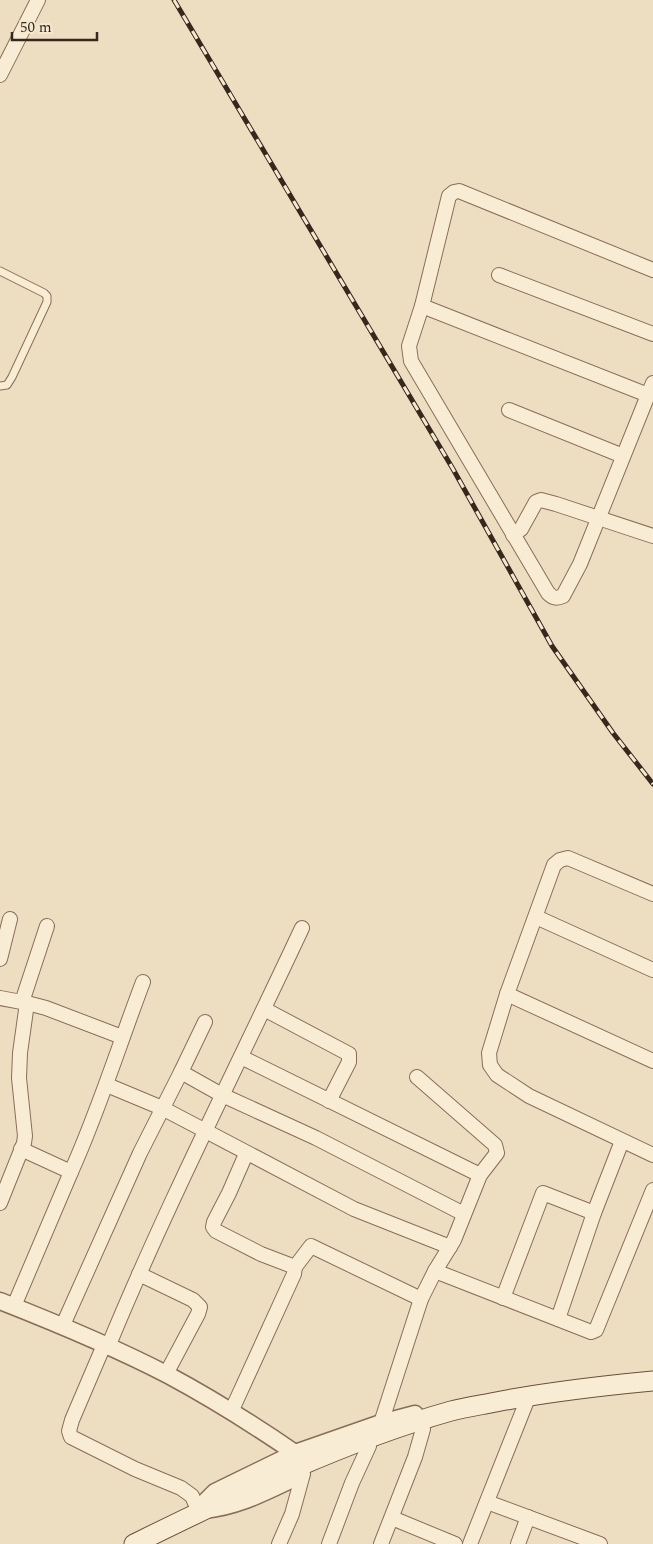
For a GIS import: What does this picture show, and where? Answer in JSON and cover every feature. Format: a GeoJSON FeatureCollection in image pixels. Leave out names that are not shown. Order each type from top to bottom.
{"type":"FeatureCollection","features":[{"type":"Feature","properties":{"kind":"main road"},"geometry":{"type":"LineString","coordinates":[[134,1544],[205,1509],[394,1429],[453,1411],[542,1393],[653,1381]]}},
{"type":"Feature","properties":{"kind":"street"},"geometry":{"type":"LineString","coordinates":[[0,75],[38,0]]}},
{"type":"Feature","properties":{"kind":"street"},"geometry":{"type":"LineString","coordinates":[[422,306],[650,389],[580,564],[563,596],[558,598],[552,597],[548,593],[512,535],[411,362],[408,352],[422,306],[448,196],[454,192],[459,192],[653,270]]}},
{"type":"Feature","properties":{"kind":"street"},"geometry":{"type":"LineString","coordinates":[[498,275],[653,334]]}},
{"type":"Feature","properties":{"kind":"street"},"geometry":{"type":"LineString","coordinates":[[509,410],[623,456]]}},
{"type":"Feature","properties":{"kind":"street"},"geometry":{"type":"LineString","coordinates":[[512,535],[521,529],[536,502],[541,500],[653,536]]}},
{"type":"Feature","properties":{"kind":"street"},"geometry":{"type":"LineString","coordinates":[[653,894],[568,858],[560,860],[554,865],[507,994],[489,1053],[490,1066],[497,1075],[528,1096],[653,1155]]}},
{"type":"Feature","properties":{"kind":"street"},"geometry":{"type":"LineString","coordinates":[[536,917],[653,970]]}},
{"type":"Feature","properties":{"kind":"street"},"geometry":{"type":"LineString","coordinates":[[0,959],[10,919]]}},
{"type":"Feature","properties":{"kind":"street"},"geometry":{"type":"LineString","coordinates":[[0,1203],[25,1136],[19,1078],[24,1002],[47,926]]}},
{"type":"Feature","properties":{"kind":"street"},"geometry":{"type":"LineString","coordinates":[[302,928],[204,1131],[72,1420],[69,1434],[76,1441],[181,1488],[205,1509],[217,1509],[238,1504],[370,1446],[468,1416],[526,1403],[627,1387],[653,1385]]}},
{"type":"Feature","properties":{"kind":"street"},"geometry":{"type":"LineString","coordinates":[[143,982],[122,1037],[107,1085],[71,1172],[7,1304],[63,1325],[166,1374],[232,1412],[295,1453]]}},
{"type":"Feature","properties":{"kind":"street"},"geometry":{"type":"LineString","coordinates":[[507,994],[653,1061]]}},
{"type":"Feature","properties":{"kind":"street"},"geometry":{"type":"LineString","coordinates":[[0,998],[46,1008],[122,1037]]}},
{"type":"Feature","properties":{"kind":"street"},"geometry":{"type":"LineString","coordinates":[[264,1010],[349,1054],[349,1062],[329,1101]]}},
{"type":"Feature","properties":{"kind":"street"},"geometry":{"type":"LineString","coordinates":[[63,1325],[162,1108],[205,1022]]}},
{"type":"Feature","properties":{"kind":"street"},"geometry":{"type":"LineString","coordinates":[[241,1057],[480,1175]]}},
{"type":"Feature","properties":{"kind":"street"},"geometry":{"type":"LineString","coordinates":[[181,1072],[222,1095],[316,1138],[464,1214]]}},
{"type":"Feature","properties":{"kind":"street"},"geometry":{"type":"LineString","coordinates":[[380,1423],[421,1299],[435,1271],[450,1248],[480,1175],[497,1153],[495,1145],[417,1076]]}},
{"type":"Feature","properties":{"kind":"street"},"geometry":{"type":"LineString","coordinates":[[107,1085],[162,1108],[246,1154],[354,1209],[450,1248]]}},
{"type":"Feature","properties":{"kind":"street"},"geometry":{"type":"LineString","coordinates":[[558,1319],[594,1213],[622,1141]]}},
{"type":"Feature","properties":{"kind":"street"},"geometry":{"type":"LineString","coordinates":[[21,1149],[71,1172]]}},
{"type":"Feature","properties":{"kind":"street"},"geometry":{"type":"LineString","coordinates":[[246,1154],[230,1194],[214,1222],[214,1227],[216,1231],[243,1246],[295,1267]]}},
{"type":"Feature","properties":{"kind":"street"},"geometry":{"type":"LineString","coordinates":[[435,1271],[591,1332],[596,1330],[653,1190]]}},
{"type":"Feature","properties":{"kind":"street"},"geometry":{"type":"LineString","coordinates":[[503,1298],[543,1193],[594,1213]]}},
{"type":"Feature","properties":{"kind":"street"},"geometry":{"type":"LineString","coordinates":[[232,1412],[294,1274],[295,1267],[310,1246],[421,1299]]}},
{"type":"Feature","properties":{"kind":"street"},"geometry":{"type":"LineString","coordinates":[[139,1274],[193,1300],[200,1307],[166,1374]]}},
{"type":"Feature","properties":{"kind":"street"},"geometry":{"type":"LineString","coordinates":[[205,1509],[206,1500],[215,1492],[295,1453],[380,1423],[516,1391],[653,1373]]}},
{"type":"Feature","properties":{"kind":"street"},"geometry":{"type":"LineString","coordinates":[[470,1544],[526,1403]]}},
{"type":"Feature","properties":{"kind":"street"},"geometry":{"type":"LineString","coordinates":[[381,1544],[415,1457],[423,1429]]}},
{"type":"Feature","properties":{"kind":"street"},"geometry":{"type":"LineString","coordinates":[[329,1544],[352,1483],[370,1446]]}},
{"type":"Feature","properties":{"kind":"street"},"geometry":{"type":"LineString","coordinates":[[280,1544],[292,1514],[303,1474]]}},
{"type":"Feature","properties":{"kind":"street"},"geometry":{"type":"LineString","coordinates":[[488,1502],[528,1517],[578,1540],[600,1544]]}},
{"type":"Feature","properties":{"kind":"street"},"geometry":{"type":"LineString","coordinates":[[518,1544],[528,1517]]}},
{"type":"Feature","properties":{"kind":"street"},"geometry":{"type":"LineString","coordinates":[[392,1518],[455,1544]]}},
{"type":"Feature","properties":{"kind":"lane"},"geometry":{"type":"LineString","coordinates":[[0,271],[44,293],[47,296],[47,302],[12,377],[7,385],[0,386]]}},
{"type":"Feature","properties":{"kind":"railway"},"geometry":{"type":"LineString","coordinates":[[174,0],[453,469],[552,646],[613,733],[653,784]]}}]}
